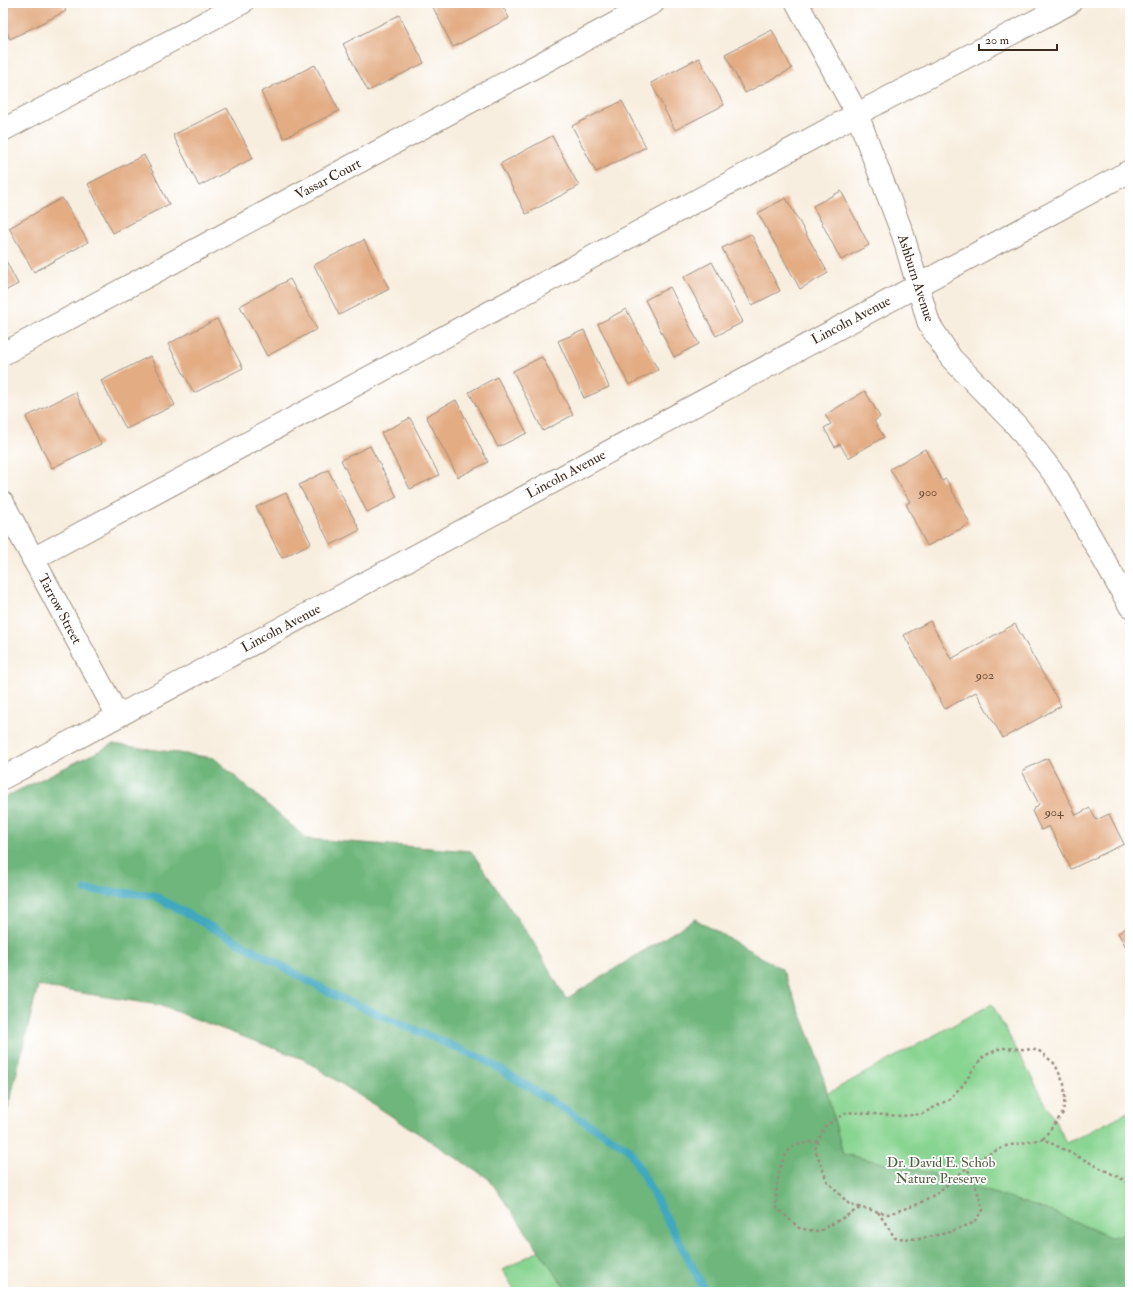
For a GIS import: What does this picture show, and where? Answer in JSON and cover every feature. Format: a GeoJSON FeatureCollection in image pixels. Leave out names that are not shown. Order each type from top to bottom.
{"type":"FeatureCollection","features":[{"type":"Feature","properties":{"kind":"street"},"geometry":{"type":"LineString","coordinates":[[3,130],[242,3]]}},
{"type":"Feature","properties":{"kind":"street","name":"Vassar Court"},"geometry":{"type":"LineString","coordinates":[[3,354],[653,3]]}},
{"type":"Feature","properties":{"kind":"street","name":"Ashburn Avenue"},"geometry":{"type":"LineString","coordinates":[[797,3],[857,114],[903,235],[929,324],[951,358],[1017,426],[1058,479],[1130,606]]}},
{"type":"Feature","properties":{"kind":"street"},"geometry":{"type":"LineString","coordinates":[[33,559],[857,114],[1070,3]]}},
{"type":"Feature","properties":{"kind":"street","name":"Lincoln Avenue"},"geometry":{"type":"LineString","coordinates":[[3,778],[917,284],[1130,171]]}},
{"type":"Feature","properties":{"kind":"street","name":"Tarrow Street"},"geometry":{"type":"LineString","coordinates":[[3,503],[118,716]]}},
{"type":"Feature","properties":{"kind":"path"},"geometry":{"type":"LineString","coordinates":[[1043,1139],[1063,1113],[1065,1097],[1064,1084],[1058,1070],[1055,1064],[1038,1050],[1001,1048],[984,1056],[964,1084],[948,1100],[922,1114],[902,1116],[848,1112],[824,1127],[816,1149],[827,1181],[850,1205],[888,1214],[916,1205],[936,1194],[976,1160],[1006,1146],[1043,1139],[1130,1184]]}},
{"type":"Feature","properties":{"kind":"path"},"geometry":{"type":"LineString","coordinates":[[818,1141],[794,1146],[783,1160],[776,1186],[776,1207],[799,1228],[818,1232],[860,1208]]}},
{"type":"Feature","properties":{"kind":"path"},"geometry":{"type":"LineString","coordinates":[[878,1212],[894,1238],[919,1239],[947,1233],[972,1223],[983,1210],[973,1177],[966,1168]]}},
{"type":"Feature","properties":{"kind":"green space"},"geometry":{"type":"Polygon","coordinates":[[[113,744],[214,758],[307,839],[471,851],[535,945],[566,999],[695,919],[782,969],[817,1054],[843,1154],[930,1173],[1053,1212],[1110,1237],[1130,1233],[1130,1292],[568,1292],[489,1179],[303,1059],[158,1005],[38,986],[3,1129],[3,798],[113,744]]]}},
{"type":"Feature","properties":{"kind":"green space","name":"Dr. David E. Schob Nature Preserve"},"geometry":{"type":"Polygon","coordinates":[[[992,1004],[1067,1143],[1130,1111],[1130,1292],[515,1292],[503,1270],[992,1004]]]}},
{"type":"Feature","properties":{"kind":"building"},"geometry":{"type":"Polygon","coordinates":[[[3,3],[61,3],[66,11],[10,39],[3,24],[3,3]]]}},
{"type":"Feature","properties":{"kind":"building"},"geometry":{"type":"Polygon","coordinates":[[[431,3],[501,3],[509,18],[453,47],[431,3]]]}},
{"type":"Feature","properties":{"kind":"building"},"geometry":{"type":"Polygon","coordinates":[[[399,15],[424,63],[368,91],[343,44],[399,15]]]}},
{"type":"Feature","properties":{"kind":"building"},"geometry":{"type":"Polygon","coordinates":[[[772,30],[792,69],[745,93],[725,54],[772,30]]]}},
{"type":"Feature","properties":{"kind":"building"},"geometry":{"type":"Polygon","coordinates":[[[699,58],[724,105],[675,130],[651,83],[699,58]]]}},
{"type":"Feature","properties":{"kind":"building"},"geometry":{"type":"Polygon","coordinates":[[[315,65],[339,111],[284,138],[261,92],[315,65]]]}},
{"type":"Feature","properties":{"kind":"building"},"geometry":{"type":"Polygon","coordinates":[[[622,101],[646,147],[596,172],[572,126],[622,101]]]}},
{"type":"Feature","properties":{"kind":"building"},"geometry":{"type":"Polygon","coordinates":[[[227,108],[253,158],[199,186],[173,135],[227,108]]]}},
{"type":"Feature","properties":{"kind":"building"},"geometry":{"type":"Polygon","coordinates":[[[552,136],[579,186],[526,214],[500,164],[552,136]]]}},
{"type":"Feature","properties":{"kind":"building"},"geometry":{"type":"Polygon","coordinates":[[[144,155],[169,204],[113,233],[88,184],[144,155]]]}},
{"type":"Feature","properties":{"kind":"building"},"geometry":{"type":"Polygon","coordinates":[[[841,191],[869,245],[841,260],[813,206],[841,191]]]}},
{"type":"Feature","properties":{"kind":"building"},"geometry":{"type":"Polygon","coordinates":[[[62,198],[88,242],[34,272],[9,228],[62,198]]]}},
{"type":"Feature","properties":{"kind":"building"},"geometry":{"type":"Polygon","coordinates":[[[786,198],[828,273],[800,289],[758,213],[786,198]]]}},
{"type":"Feature","properties":{"kind":"building"},"geometry":{"type":"Polygon","coordinates":[[[751,234],[780,291],[752,305],[722,248],[751,234]]]}},
{"type":"Feature","properties":{"kind":"building"},"geometry":{"type":"Polygon","coordinates":[[[364,240],[389,289],[339,315],[314,265],[364,240]]]}},
{"type":"Feature","properties":{"kind":"building"},"geometry":{"type":"Polygon","coordinates":[[[3,255],[18,284],[3,292],[3,255]]]}},
{"type":"Feature","properties":{"kind":"building"},"geometry":{"type":"Polygon","coordinates":[[[712,262],[743,322],[716,336],[684,277],[712,262]]]}},
{"type":"Feature","properties":{"kind":"building"},"geometry":{"type":"Polygon","coordinates":[[[290,279],[317,329],[267,356],[240,306],[290,279]]]}},
{"type":"Feature","properties":{"kind":"building"},"geometry":{"type":"Polygon","coordinates":[[[670,287],[699,344],[674,357],[645,300],[670,287]]]}},
{"type":"Feature","properties":{"kind":"building"},"geometry":{"type":"Polygon","coordinates":[[[626,309],[658,370],[629,385],[598,324],[626,309]]]}},
{"type":"Feature","properties":{"kind":"building"},"geometry":{"type":"Polygon","coordinates":[[[217,319],[243,368],[194,393],[168,344],[217,319]]]}},
{"type":"Feature","properties":{"kind":"building"},"geometry":{"type":"Polygon","coordinates":[[[584,330],[609,387],[584,398],[558,341],[584,330]]]}},
{"type":"Feature","properties":{"kind":"building"},"geometry":{"type":"Polygon","coordinates":[[[150,356],[175,405],[126,429],[101,381],[150,356]]]}},
{"type":"Feature","properties":{"kind":"building"},"geometry":{"type":"Polygon","coordinates":[[[542,357],[573,415],[543,431],[513,371],[542,357]]]}},
{"type":"Feature","properties":{"kind":"building"},"geometry":{"type":"Polygon","coordinates":[[[497,377],[527,433],[498,447],[469,392],[497,377]]]}},
{"type":"Feature","properties":{"kind":"building"},"geometry":{"type":"Polygon","coordinates":[[[865,391],[880,417],[874,421],[884,437],[848,458],[840,444],[835,447],[824,428],[831,424],[825,415],[865,391]]]}},
{"type":"Feature","properties":{"kind":"building"},"geometry":{"type":"Polygon","coordinates":[[[75,392],[101,444],[52,468],[26,417],[75,392]]]}},
{"type":"Feature","properties":{"kind":"building"},"geometry":{"type":"Polygon","coordinates":[[[456,400],[488,462],[458,477],[426,416],[456,400]]]}},
{"type":"Feature","properties":{"kind":"building"},"geometry":{"type":"Polygon","coordinates":[[[410,418],[439,475],[410,489],[381,433],[410,418]]]}},
{"type":"Feature","properties":{"kind":"building"},"geometry":{"type":"Polygon","coordinates":[[[370,446],[397,497],[367,512],[341,460],[370,446]]]}},
{"type":"Feature","properties":{"kind":"building"},"geometry":{"type":"Polygon","coordinates":[[[925,449],[942,481],[946,479],[970,524],[927,546],[906,504],[910,502],[890,469],[925,449]]]}},
{"type":"Feature","properties":{"kind":"building"},"geometry":{"type":"Polygon","coordinates":[[[328,470],[360,530],[331,545],[299,485],[328,470]]]}},
{"type":"Feature","properties":{"kind":"building"},"geometry":{"type":"Polygon","coordinates":[[[286,493],[311,543],[282,558],[256,507],[286,493]]]}},
{"type":"Feature","properties":{"kind":"building"},"geometry":{"type":"Polygon","coordinates":[[[930,621],[951,659],[1015,624],[1061,706],[1003,738],[976,692],[945,709],[904,635],[930,621]]]}},
{"type":"Feature","properties":{"kind":"building"},"geometry":{"type":"Polygon","coordinates":[[[1048,758],[1076,815],[1090,808],[1096,820],[1109,814],[1124,844],[1071,869],[1049,826],[1041,830],[1032,811],[1039,804],[1022,771],[1048,758]]]}},
{"type":"Feature","properties":{"kind":"building"},"geometry":{"type":"Polygon","coordinates":[[[1130,926],[1130,954],[1118,933],[1130,926]]]}},
{"type":"Feature","properties":{"kind":"waterway"},"geometry":{"type":"LineString","coordinates":[[86,890],[153,895],[336,996],[485,1060],[629,1149],[706,1292]]}}]}
